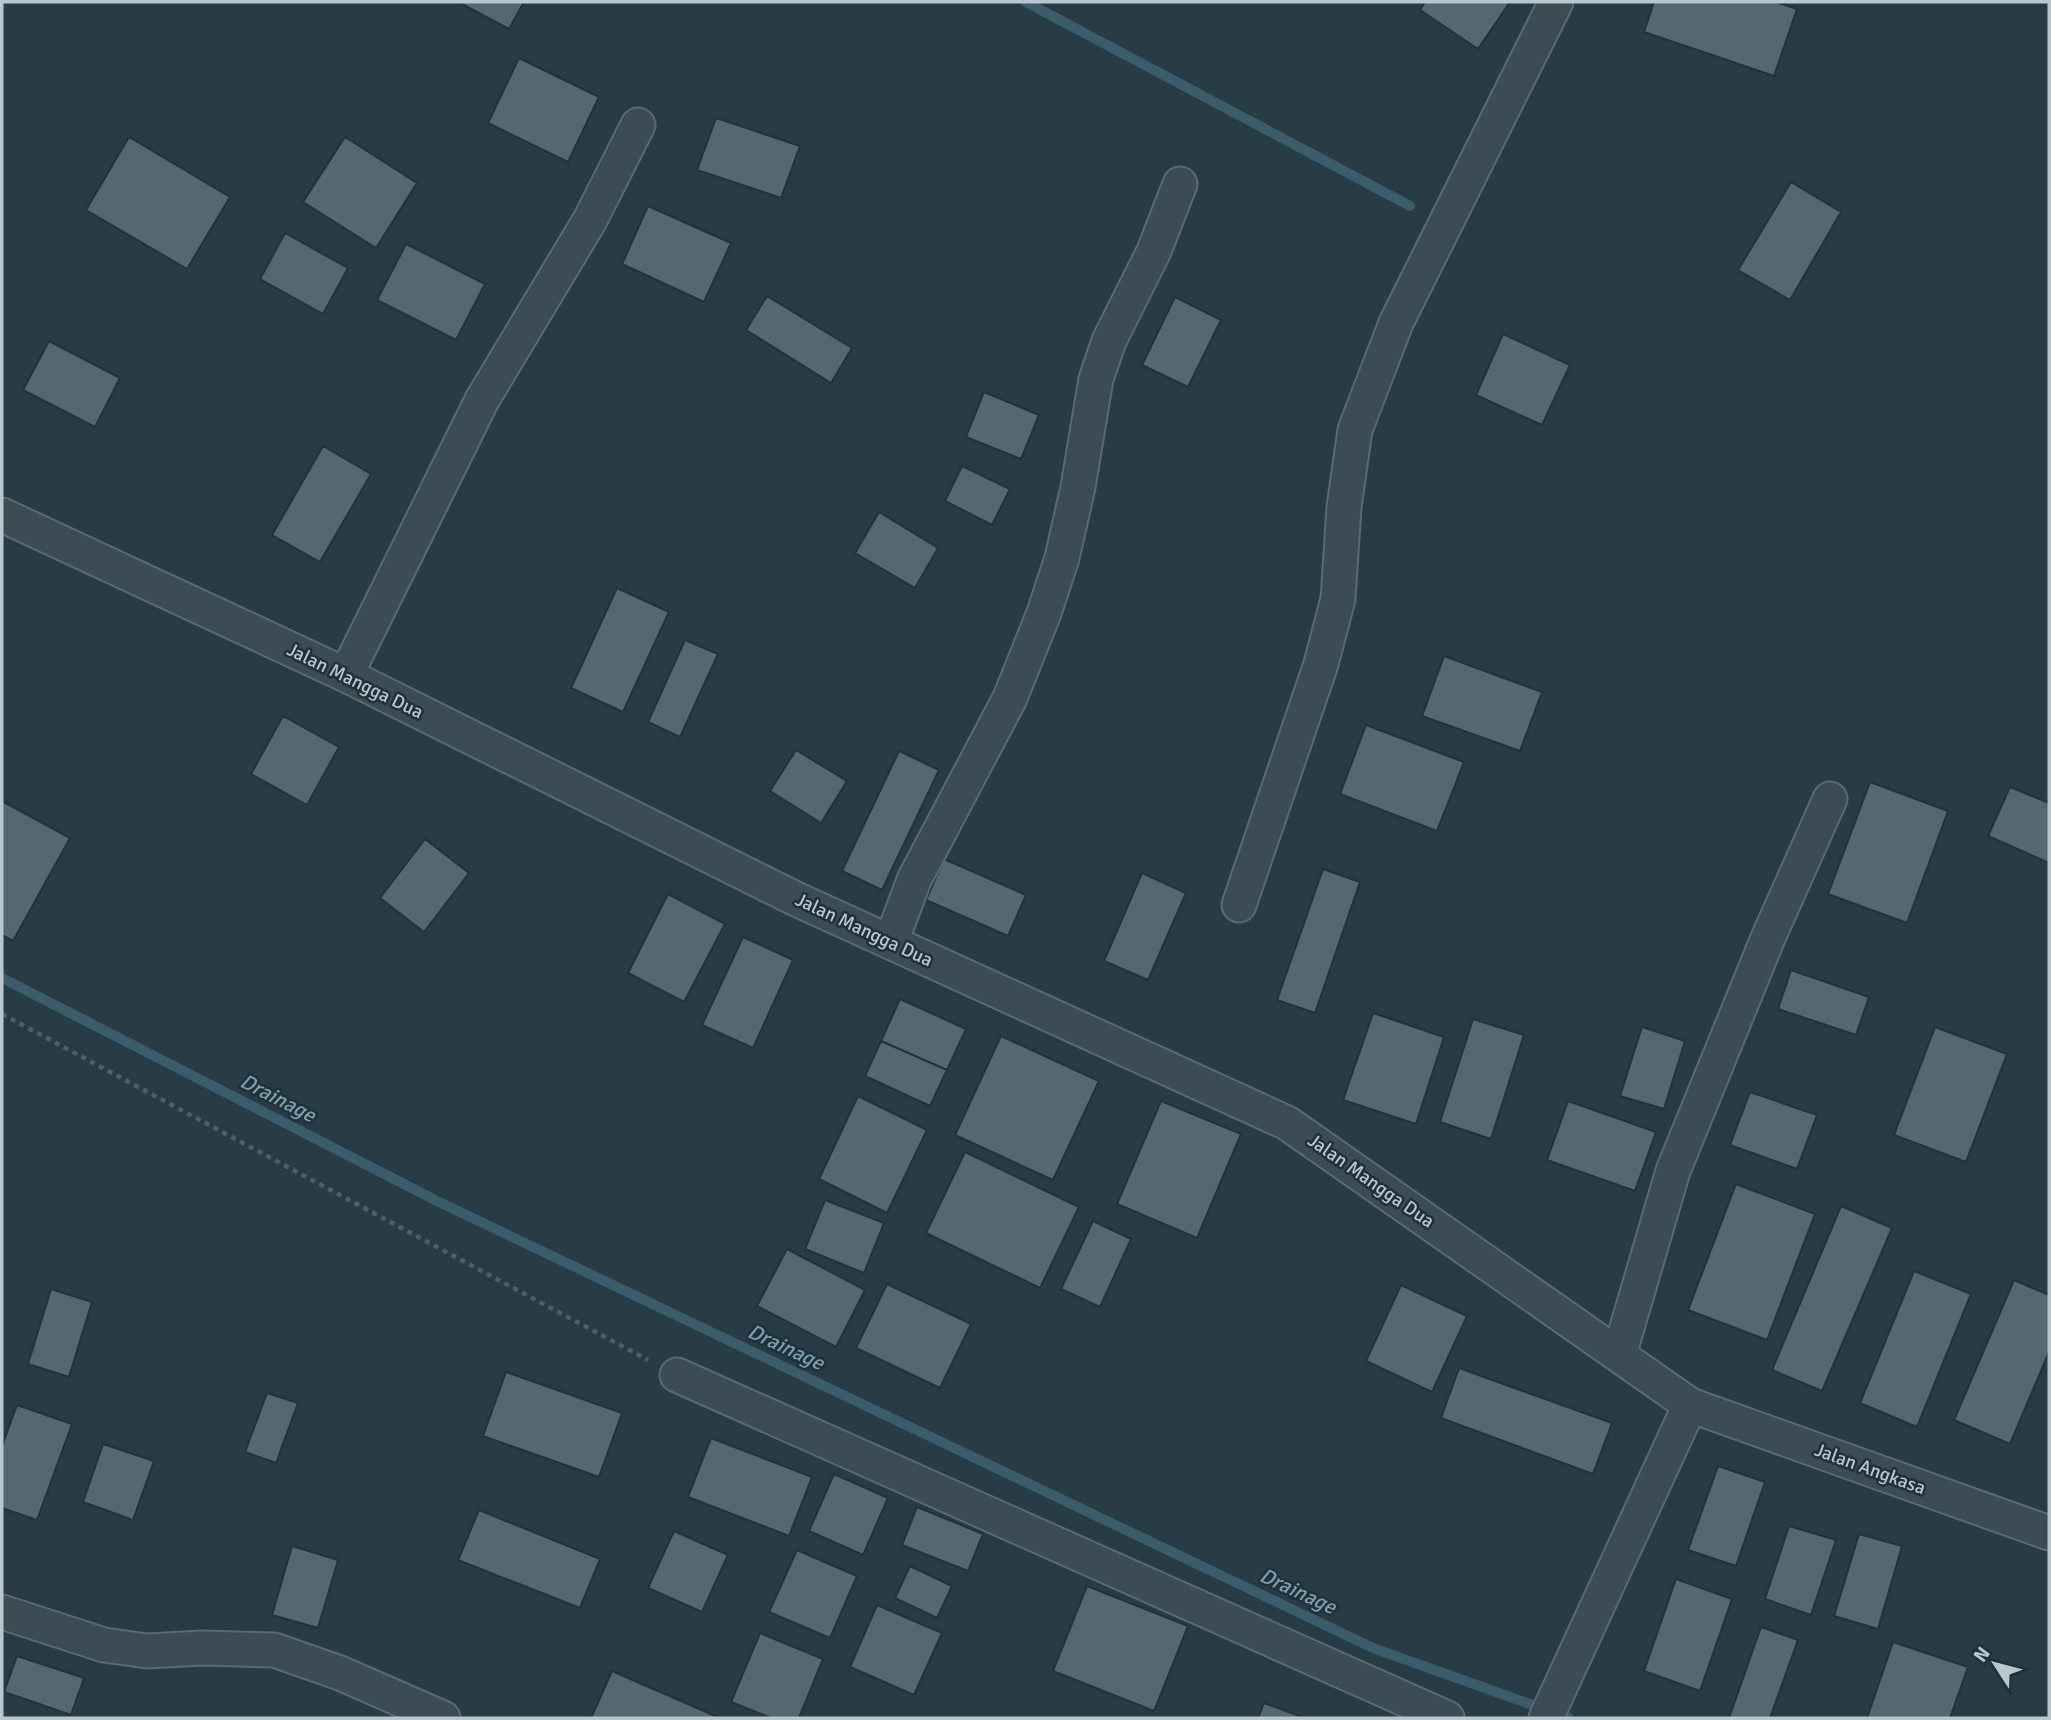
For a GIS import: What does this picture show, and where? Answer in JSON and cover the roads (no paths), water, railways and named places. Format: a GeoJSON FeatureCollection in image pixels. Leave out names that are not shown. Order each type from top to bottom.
{"type":"FeatureCollection","features":[{"type":"Feature","properties":{"kind":"street"},"geometry":{"type":"LineString","coordinates":[[1239,905],[1321,664],[1338,599],[1343,507],[1354,430],[1396,323],[1556,2]]}},
{"type":"Feature","properties":{"kind":"street"},"geometry":{"type":"LineString","coordinates":[[346,676],[482,400],[590,220],[638,125]]}},
{"type":"Feature","properties":{"kind":"street"},"geometry":{"type":"LineString","coordinates":[[891,942],[914,880],[1010,698],[1044,613],[1062,558],[1078,487],[1096,379],[1109,341],[1154,251],[1180,184]]}},
{"type":"Feature","properties":{"kind":"street","name":"Jalan Mangga Dua"},"geometry":{"type":"LineString","coordinates":[[2,515],[346,676],[783,892],[1287,1124],[1690,1405]]}},
{"type":"Feature","properties":{"kind":"street"},"geometry":{"type":"LineString","coordinates":[[1619,1355],[1682,1149],[1768,937],[1830,799]]}},
{"type":"Feature","properties":{"kind":"street"},"geometry":{"type":"LineString","coordinates":[[677,1375],[1447,1718]]}},
{"type":"Feature","properties":{"kind":"street"},"geometry":{"type":"LineString","coordinates":[[1546,1718],[1690,1405]]}},
{"type":"Feature","properties":{"kind":"street","name":"Jalan Angkasa"},"geometry":{"type":"LineString","coordinates":[[1690,1405],[2049,1533]]}},
{"type":"Feature","properties":{"kind":"street"},"geometry":{"type":"LineString","coordinates":[[2,1612],[104,1645],[136,1649],[274,1650],[340,1672],[443,1718]]}},
{"type":"Feature","properties":{"kind":"waterway"},"geometry":{"type":"LineString","coordinates":[[1026,2],[1410,206]]}},
{"type":"Feature","properties":{"kind":"waterway","name":"Drainage"},"geometry":{"type":"LineString","coordinates":[[2,978],[439,1202],[1373,1648],[1569,1718]]}}]}
